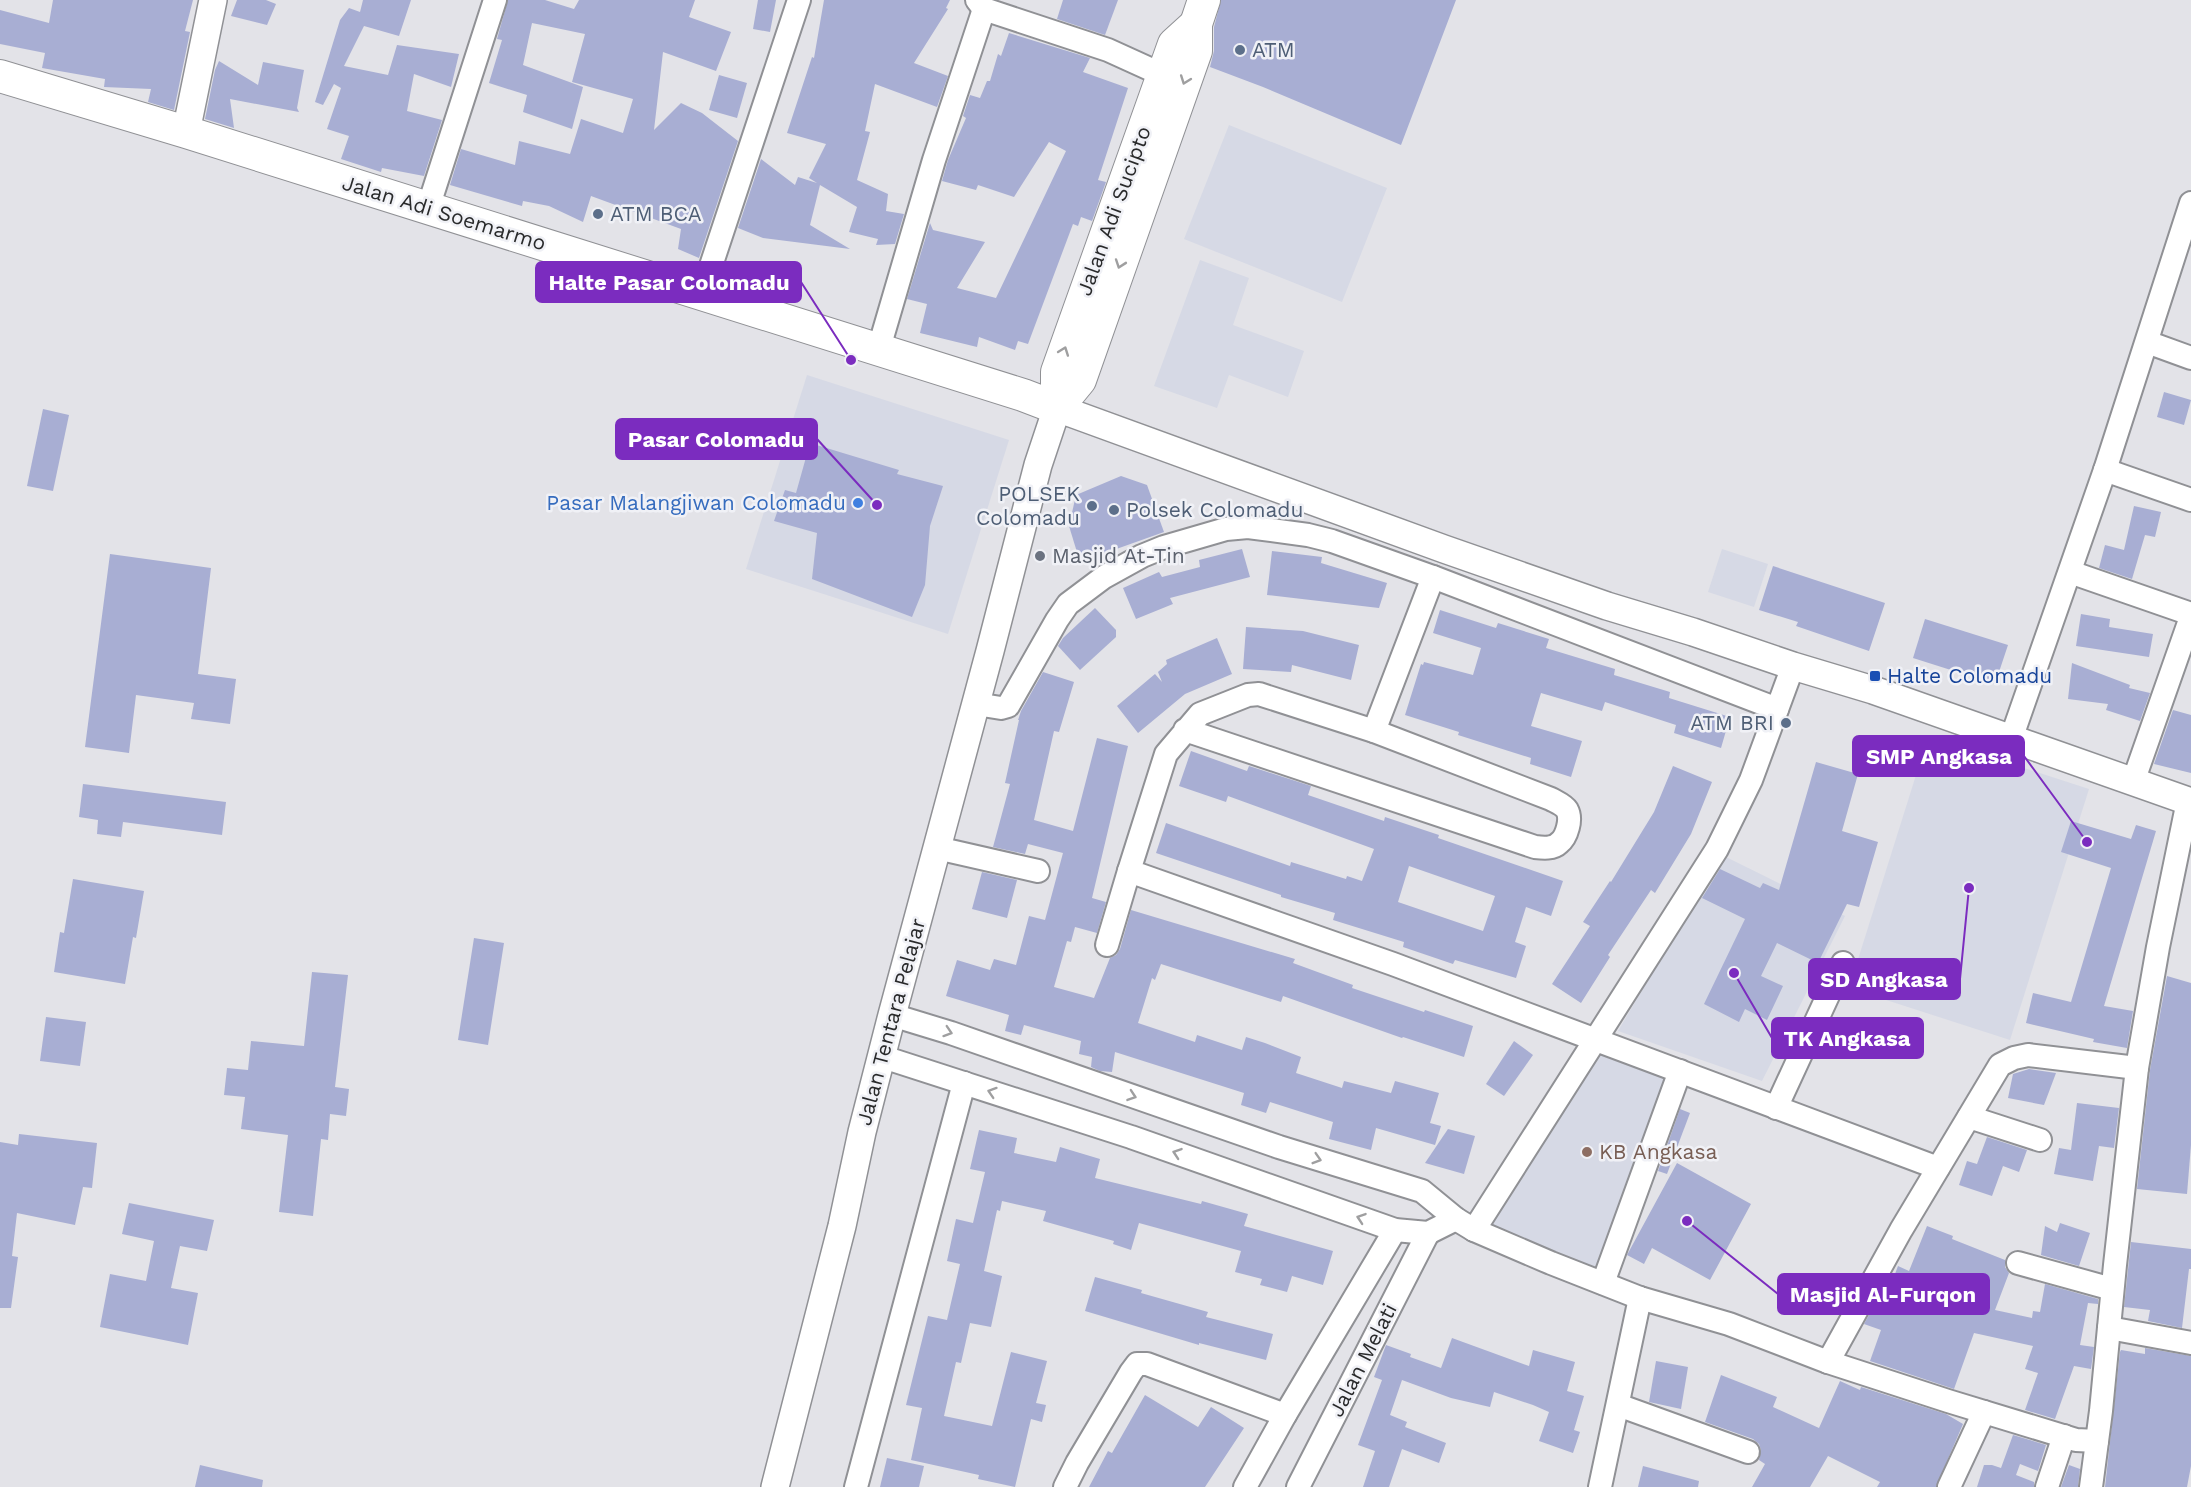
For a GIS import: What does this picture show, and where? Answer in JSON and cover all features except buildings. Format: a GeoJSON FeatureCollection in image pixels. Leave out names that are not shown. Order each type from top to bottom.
{"type":"FeatureCollection","features":[{"type":"Feature","properties":{"kind":"highway","name":"Jalan Adi Sucipto"},"geometry":{"type":"LineString","coordinates":[[1057,408],[1057,372],[1174,44],[1200,12]]}},
{"type":"Feature","properties":{"kind":"highway","name":"Jalan Adi Sucipto"},"geometry":{"type":"LineString","coordinates":[[1057,408],[1080,380],[1196,51],[1200,12]]}},
{"type":"Feature","properties":{"kind":"highway","name":"Jalan Adi Soemarmo"},"geometry":{"type":"LineString","coordinates":[[0,76],[879,348],[1057,408]]}},
{"type":"Feature","properties":{"kind":"main road"},"geometry":{"type":"LineString","coordinates":[[186,132],[213,0]]}},
{"type":"Feature","properties":{"kind":"main road"},"geometry":{"type":"LineString","coordinates":[[1057,408],[1607,606],[1873,690],[2190,801]]}},
{"type":"Feature","properties":{"kind":"main road","name":"Jalan Adi Sucipto"},"geometry":{"type":"LineString","coordinates":[[1014,558],[1038,465],[1057,408]]}},
{"type":"Feature","properties":{"kind":"main road","name":"Jalan Tentara Pelajar"},"geometry":{"type":"LineString","coordinates":[[775,1487],[842,1226],[862,1132],[892,1015],[1014,558]]}},
{"type":"Feature","properties":{"kind":"street"},"geometry":{"type":"LineString","coordinates":[[428,208],[495,0]]}},
{"type":"Feature","properties":{"kind":"street"},"geometry":{"type":"LineString","coordinates":[[702,293],[799,0]]}},
{"type":"Feature","properties":{"kind":"street"},"geometry":{"type":"LineString","coordinates":[[879,348],[981,4],[1108,50],[1163,75]]}},
{"type":"Feature","properties":{"kind":"street"},"geometry":{"type":"LineString","coordinates":[[2011,739],[2105,470],[2191,203]]}},
{"type":"Feature","properties":{"kind":"street"},"geometry":{"type":"LineString","coordinates":[[2147,342],[2191,358]]}},
{"type":"Feature","properties":{"kind":"street"},"geometry":{"type":"LineString","coordinates":[[2105,470],[2191,500]]}},
{"type":"Feature","properties":{"kind":"street"},"geometry":{"type":"LineString","coordinates":[[976,704],[1001,708],[1008,706],[1068,604],[1104,578],[1142,556],[1164,547],[1226,529],[1248,527],[1308,535],[1433,577],[1777,709]]}},
{"type":"Feature","properties":{"kind":"street"},"geometry":{"type":"LineString","coordinates":[[2070,572],[2191,616],[2133,782]]}},
{"type":"Feature","properties":{"kind":"street"},"geometry":{"type":"LineString","coordinates":[[1374,731],[1433,577]]}},
{"type":"Feature","properties":{"kind":"street"},"geometry":{"type":"LineString","coordinates":[[883,1057],[1131,1137],[1395,1230],[1428,1233],[1465,1224],[1595,1040],[1717,849],[1751,780],[1792,666]]}},
{"type":"Feature","properties":{"kind":"street"},"geometry":{"type":"LineString","coordinates":[[1107,945],[1166,754],[1185,730],[1200,714],[1248,695],[1258,694],[1374,731],[1561,804],[1568,811],[1569,822],[1560,843],[1549,848],[1535,847],[1185,730]]}},
{"type":"Feature","properties":{"kind":"street"},"geometry":{"type":"LineString","coordinates":[[2091,1487],[2138,1068],[2158,947],[2190,801]]}},
{"type":"Feature","properties":{"kind":"street"},"geometry":{"type":"LineString","coordinates":[[937,848],[1038,871]]}},
{"type":"Feature","properties":{"kind":"street"},"geometry":{"type":"LineString","coordinates":[[1129,871],[1393,964],[1938,1168]]}},
{"type":"Feature","properties":{"kind":"street"},"geometry":{"type":"LineString","coordinates":[[1776,1108],[1843,963]]}},
{"type":"Feature","properties":{"kind":"street"},"geometry":{"type":"LineString","coordinates":[[892,1015],[951,1033],[1279,1147],[1422,1191],[1465,1224],[1551,1263],[1640,1298],[1729,1323],[1828,1362],[1984,1412],[2076,1440],[2097,1442]]}},
{"type":"Feature","properties":{"kind":"street"},"geometry":{"type":"LineString","coordinates":[[1828,1362],[1874,1278],[2000,1065],[2013,1058],[2028,1055],[2138,1068]]}},
{"type":"Feature","properties":{"kind":"street"},"geometry":{"type":"LineString","coordinates":[[1603,1283],[1680,1071]]}},
{"type":"Feature","properties":{"kind":"street"},"geometry":{"type":"LineString","coordinates":[[856,1487],[964,1083]]}},
{"type":"Feature","properties":{"kind":"street"},"geometry":{"type":"LineString","coordinates":[[1969,1117],[2040,1140]]}},
{"type":"Feature","properties":{"kind":"street"},"geometry":{"type":"LineString","coordinates":[[1245,1487],[1395,1230]]}},
{"type":"Feature","properties":{"kind":"street","name":"Jalan Melati"},"geometry":{"type":"LineString","coordinates":[[1298,1487],[1428,1233]]}},
{"type":"Feature","properties":{"kind":"street"},"geometry":{"type":"LineString","coordinates":[[2018,1263],[2112,1289]]}},
{"type":"Feature","properties":{"kind":"street"},"geometry":{"type":"LineString","coordinates":[[1600,1487],[1640,1298]]}},
{"type":"Feature","properties":{"kind":"street"},"geometry":{"type":"LineString","coordinates":[[2109,1328],[2191,1343]]}},
{"type":"Feature","properties":{"kind":"street"},"geometry":{"type":"LineString","coordinates":[[1065,1487],[1137,1364],[1147,1364],[1285,1415]]}},
{"type":"Feature","properties":{"kind":"street"},"geometry":{"type":"LineString","coordinates":[[1618,1405],[1748,1452]]}},
{"type":"Feature","properties":{"kind":"street"},"geometry":{"type":"LineString","coordinates":[[1949,1487],[1984,1412]]}},
{"type":"Feature","properties":{"kind":"street"},"geometry":{"type":"LineString","coordinates":[[2048,1487],[2064,1436]]}},
{"type":"Feature","properties":{"kind":"shaded area"},"geometry":{"type":"Polygon","coordinates":[[[1229,125],[1387,188],[1342,302],[1184,239],[1229,125]]]}},
{"type":"Feature","properties":{"kind":"shaded area"},"geometry":{"type":"Polygon","coordinates":[[[1200,260],[1249,278],[1233,325],[1304,351],[1288,397],[1229,375],[1217,408],[1154,386],[1200,260]]]}},
{"type":"Feature","properties":{"kind":"shaded area"},"geometry":{"type":"Polygon","coordinates":[[[807,375],[1009,440],[948,634],[746,569],[807,375]]]}},
{"type":"Feature","properties":{"kind":"shaded area"},"geometry":{"type":"Polygon","coordinates":[[[1722,549],[1768,564],[1754,607],[1708,592],[1722,549]]]}},
{"type":"Feature","properties":{"kind":"shaded area"},"geometry":{"type":"Polygon","coordinates":[[[1928,737],[2089,789],[2010,1040],[1849,988],[1928,737]]]}},
{"type":"Feature","properties":{"kind":"shaded area"},"geometry":{"type":"Polygon","coordinates":[[[1722,855],[1845,916],[1762,1081],[1618,1031],[1722,855]]]}},
{"type":"Feature","properties":{"kind":"shaded area","name":"KB Angkasa"},"geometry":{"type":"Polygon","coordinates":[[[1596,1048],[1672,1074],[1600,1274],[1482,1230],[1596,1048]]]}},
{"type":"Feature","properties":{"kind":"place","name":"ATM"},"geometry":{"type":"Point","coordinates":[1240,50]}},
{"type":"Feature","properties":{"kind":"place","name":"ATM BCA"},"geometry":{"type":"Point","coordinates":[598,214]}},
{"type":"Feature","properties":{"kind":"place","name":"Halte Pasar Colomadu"},"geometry":{"type":"Point","coordinates":[851,360]}},
{"type":"Feature","properties":{"kind":"place","name":"Pasar Malangjiwan Colomadu"},"geometry":{"type":"Point","coordinates":[858,503]}},
{"type":"Feature","properties":{"kind":"place","name":"Pasar Colomadu"},"geometry":{"type":"Point","coordinates":[877,505]}},
{"type":"Feature","properties":{"kind":"place","name":"POLSEK Colomadu"},"geometry":{"type":"Point","coordinates":[1092,506]}},
{"type":"Feature","properties":{"kind":"place","name":"Polsek Colomadu"},"geometry":{"type":"Point","coordinates":[1114,510]}},
{"type":"Feature","properties":{"kind":"place","name":"Masjid At-Tin"},"geometry":{"type":"Point","coordinates":[1040,556]}},
{"type":"Feature","properties":{"kind":"place","name":"Halte Colomadu"},"geometry":{"type":"Point","coordinates":[1875,676]}},
{"type":"Feature","properties":{"kind":"place","name":"ATM BRI"},"geometry":{"type":"Point","coordinates":[1786,723]}},
{"type":"Feature","properties":{"kind":"place","name":"SMP Angkasa"},"geometry":{"type":"Point","coordinates":[2087,842]}},
{"type":"Feature","properties":{"kind":"place","name":"SD Angkasa"},"geometry":{"type":"Point","coordinates":[1969,888]}},
{"type":"Feature","properties":{"kind":"place","name":"TK Angkasa"},"geometry":{"type":"Point","coordinates":[1734,973]}},
{"type":"Feature","properties":{"kind":"place","name":"KB Angkasa"},"geometry":{"type":"Point","coordinates":[1587,1152]}},
{"type":"Feature","properties":{"kind":"place","name":"Masjid Al-Furqon"},"geometry":{"type":"Point","coordinates":[1687,1221]}}]}
